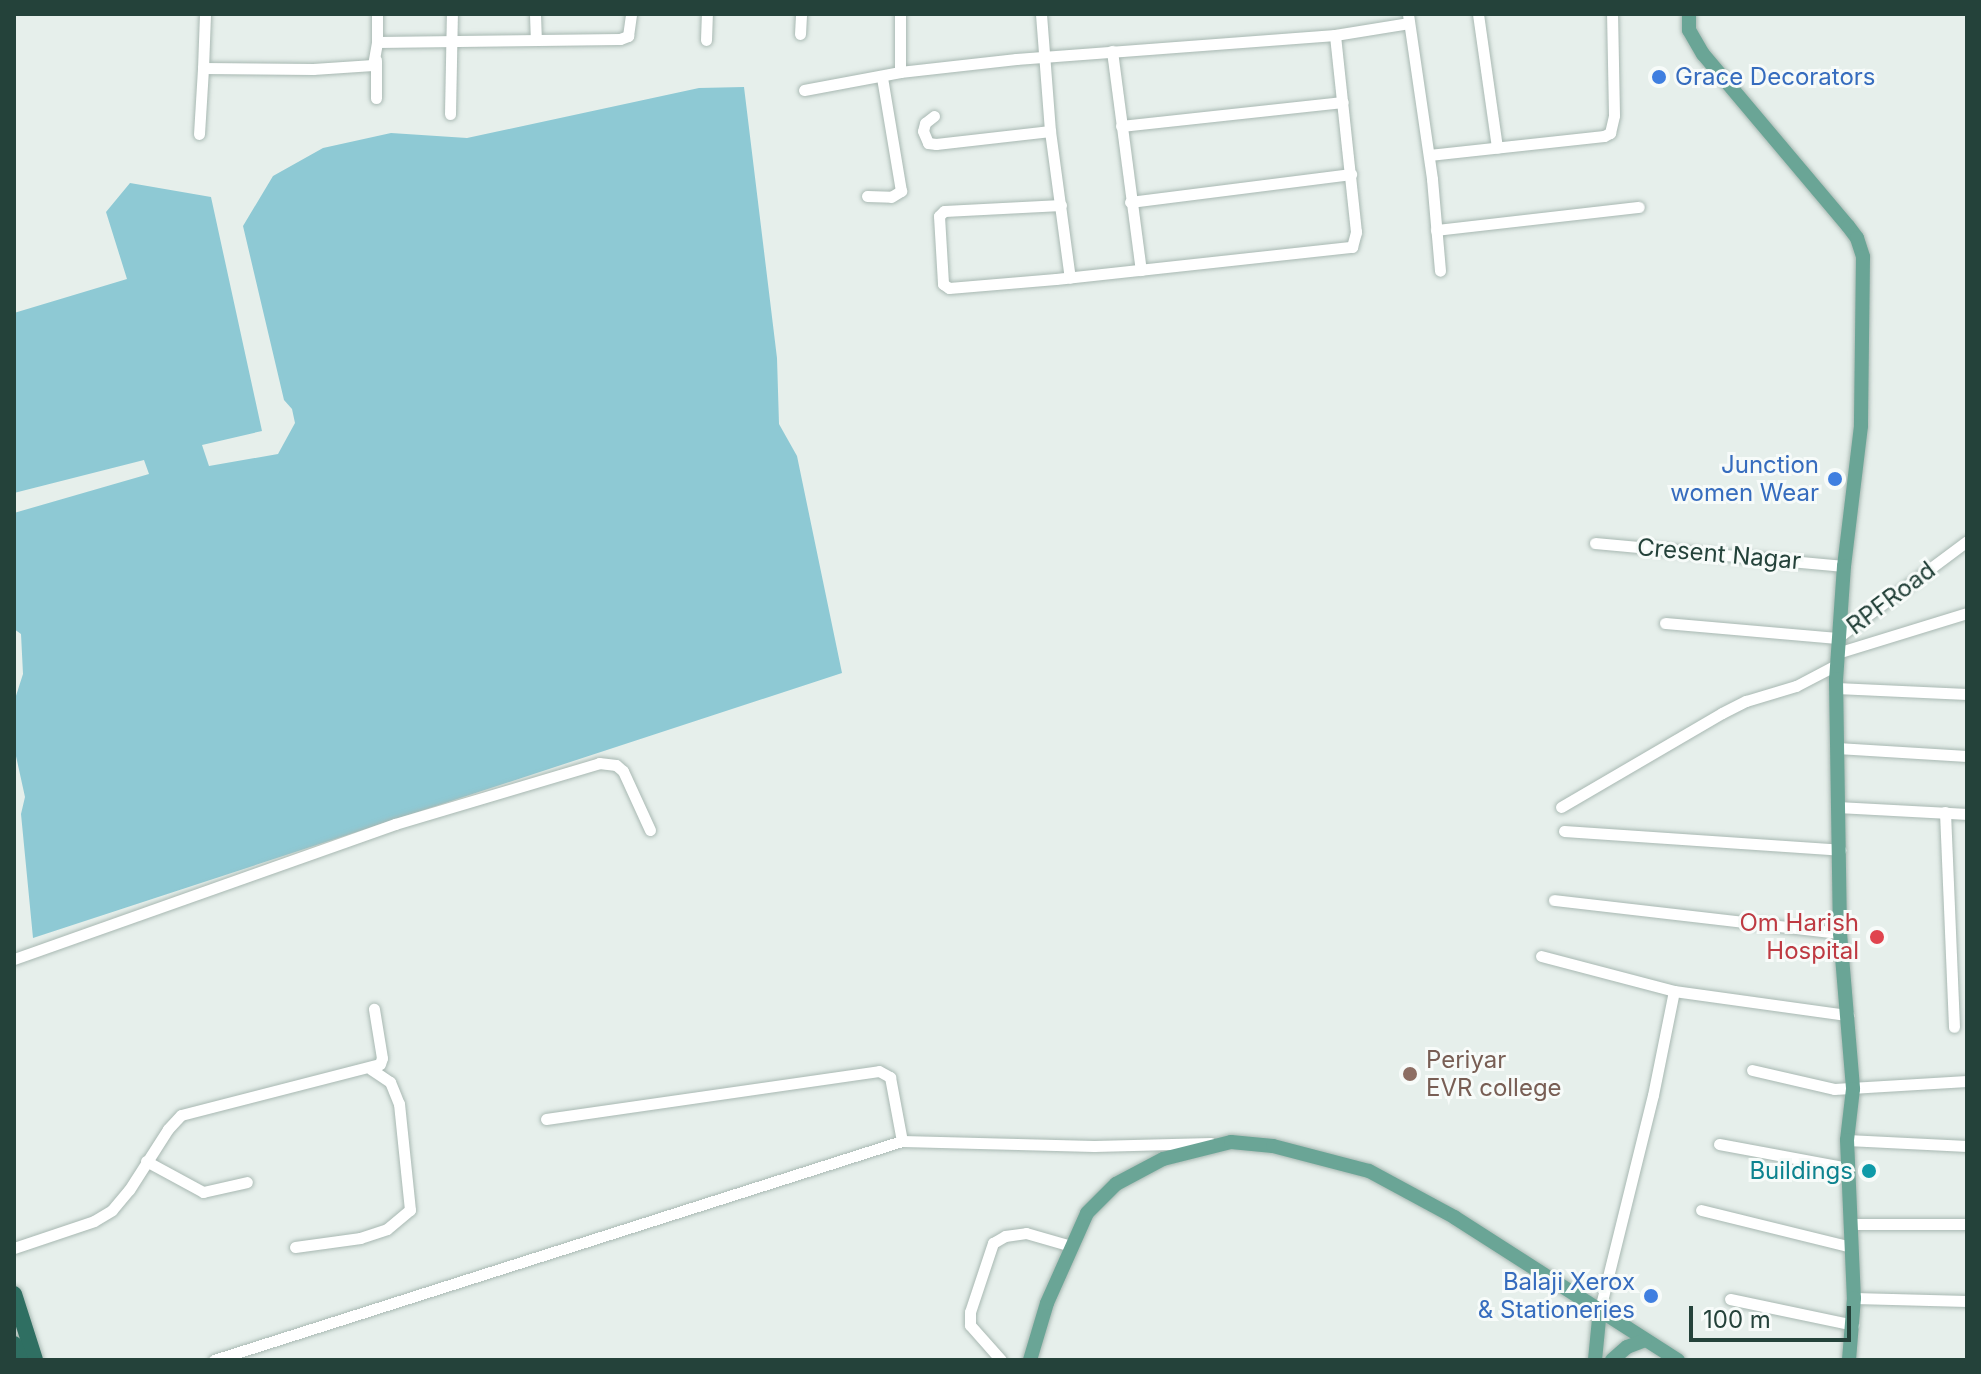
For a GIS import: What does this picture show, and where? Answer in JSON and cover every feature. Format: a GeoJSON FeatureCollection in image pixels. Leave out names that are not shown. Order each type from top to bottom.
{"type":"FeatureCollection","features":[{"type":"Feature","properties":{"kind":"highway"},"geometry":{"type":"LineString","coordinates":[[14,1294],[35,1360]]}},
{"type":"Feature","properties":{"kind":"highway"},"geometry":{"type":"LineString","coordinates":[[14,1344],[20,1360]]}},
{"type":"Feature","properties":{"kind":"main road"},"geometry":{"type":"LineString","coordinates":[[1689,14],[1689,30],[1703,54],[1819,189],[1861,248],[1861,426],[1844,566],[1836,688],[1840,933],[1853,1089],[1847,1140],[1854,1298],[1849,1360]]}},
{"type":"Feature","properties":{"kind":"main road"},"geometry":{"type":"LineString","coordinates":[[1030,1360],[1047,1303],[1087,1213],[1116,1184],[1163,1159],[1231,1142],[1273,1146],[1369,1171],[1454,1217],[1678,1360]]}},
{"type":"Feature","properties":{"kind":"main road"},"geometry":{"type":"LineString","coordinates":[[1595,1360],[1600,1309]]}},
{"type":"Feature","properties":{"kind":"main road"},"geometry":{"type":"LineString","coordinates":[[1612,1360],[1627,1347],[1645,1340]]}},
{"type":"Feature","properties":{"kind":"street"},"geometry":{"type":"LineString","coordinates":[[199,134],[205,14]]}},
{"type":"Feature","properties":{"kind":"street"},"geometry":{"type":"LineString","coordinates":[[376,98],[377,14]]}},
{"type":"Feature","properties":{"kind":"street"},"geometry":{"type":"LineString","coordinates":[[450,114],[452,14]]}},
{"type":"Feature","properties":{"kind":"street"},"geometry":{"type":"LineString","coordinates":[[535,14],[536,40]]}},
{"type":"Feature","properties":{"kind":"street"},"geometry":{"type":"LineString","coordinates":[[377,42],[628,36],[631,14]]}},
{"type":"Feature","properties":{"kind":"street"},"geometry":{"type":"LineString","coordinates":[[706,40],[707,14]]}},
{"type":"Feature","properties":{"kind":"street"},"geometry":{"type":"LineString","coordinates":[[800,34],[801,14]]}},
{"type":"Feature","properties":{"kind":"street"},"geometry":{"type":"LineString","coordinates":[[900,14],[900,72]]}},
{"type":"Feature","properties":{"kind":"street"},"geometry":{"type":"LineString","coordinates":[[1041,14],[1050,131],[1070,278]]}},
{"type":"Feature","properties":{"kind":"street"},"geometry":{"type":"LineString","coordinates":[[1478,14],[1497,148]]}},
{"type":"Feature","properties":{"kind":"street"},"geometry":{"type":"LineString","coordinates":[[1429,155],[1610,133],[1614,115],[1612,14]]}},
{"type":"Feature","properties":{"kind":"street"},"geometry":{"type":"LineString","coordinates":[[804,90],[900,72],[1042,57],[1335,35],[1409,19],[1429,155],[1440,271]]}},
{"type":"Feature","properties":{"kind":"street"},"geometry":{"type":"LineString","coordinates":[[1061,205],[944,211],[939,216],[940,277],[949,288],[1352,247],[1356,232],[1335,35]]}},
{"type":"Feature","properties":{"kind":"street"},"geometry":{"type":"LineString","coordinates":[[1112,51],[1141,270]]}},
{"type":"Feature","properties":{"kind":"street"},"geometry":{"type":"LineString","coordinates":[[203,68],[313,69],[373,65],[376,60]]}},
{"type":"Feature","properties":{"kind":"street"},"geometry":{"type":"LineString","coordinates":[[867,196],[891,197],[901,191],[882,77]]}},
{"type":"Feature","properties":{"kind":"street"},"geometry":{"type":"LineString","coordinates":[[1121,126],[1343,102]]}},
{"type":"Feature","properties":{"kind":"street"},"geometry":{"type":"LineString","coordinates":[[934,116],[925,123],[923,131],[928,143],[1050,131]]}},
{"type":"Feature","properties":{"kind":"street"},"geometry":{"type":"LineString","coordinates":[[1130,202],[1351,174]]}},
{"type":"Feature","properties":{"kind":"street"},"geometry":{"type":"LineString","coordinates":[[1436,230],[1639,207]]}},
{"type":"Feature","properties":{"kind":"street","name":"RPFRoad"},"geometry":{"type":"LineString","coordinates":[[1665,623],[1837,652],[1967,541]]}},
{"type":"Feature","properties":{"kind":"street","name":"Cresent Nagar"},"geometry":{"type":"LineString","coordinates":[[1595,543],[1844,566]]}},
{"type":"Feature","properties":{"kind":"street"},"geometry":{"type":"LineString","coordinates":[[1561,807],[1722,713],[1746,701],[1796,686],[1837,652],[1967,613]]}},
{"type":"Feature","properties":{"kind":"street"},"geometry":{"type":"LineString","coordinates":[[1836,688],[1967,694]]}},
{"type":"Feature","properties":{"kind":"street"},"geometry":{"type":"LineString","coordinates":[[1837,748],[1967,756]]}},
{"type":"Feature","properties":{"kind":"street"},"geometry":{"type":"LineString","coordinates":[[14,959],[395,824],[599,763],[616,765],[623,771],[650,830]]}},
{"type":"Feature","properties":{"kind":"street"},"geometry":{"type":"LineString","coordinates":[[1838,807],[1967,814]]}},
{"type":"Feature","properties":{"kind":"street"},"geometry":{"type":"LineString","coordinates":[[1945,812],[1954,1027]]}},
{"type":"Feature","properties":{"kind":"street"},"geometry":{"type":"LineString","coordinates":[[1564,831],[1840,850]]}},
{"type":"Feature","properties":{"kind":"street"},"geometry":{"type":"LineString","coordinates":[[1554,900],[1840,933]]}},
{"type":"Feature","properties":{"kind":"street"},"geometry":{"type":"LineString","coordinates":[[1541,956],[1674,991],[1848,1015]]}},
{"type":"Feature","properties":{"kind":"street"},"geometry":{"type":"LineString","coordinates":[[1600,1309],[1656,1081],[1674,991]]}},
{"type":"Feature","properties":{"kind":"street"},"geometry":{"type":"LineString","coordinates":[[14,1248],[94,1221],[112,1210],[175,1120],[189,1112],[371,1069],[380,1064],[382,1058],[374,1009]]}},
{"type":"Feature","properties":{"kind":"street"},"geometry":{"type":"LineString","coordinates":[[295,1247],[360,1238],[387,1229],[410,1210],[399,1104],[390,1082],[371,1069]]}},
{"type":"Feature","properties":{"kind":"street"},"geometry":{"type":"LineString","coordinates":[[1752,1070],[1834,1089],[1967,1081]]}},
{"type":"Feature","properties":{"kind":"street"},"geometry":{"type":"LineString","coordinates":[[546,1119],[879,1071],[890,1077],[902,1141]]}},
{"type":"Feature","properties":{"kind":"street"},"geometry":{"type":"LineString","coordinates":[[1847,1140],[1967,1146]]}},
{"type":"Feature","properties":{"kind":"street"},"geometry":{"type":"LineString","coordinates":[[214,1360],[902,1141],[1094,1146],[1231,1142]]}},
{"type":"Feature","properties":{"kind":"street"},"geometry":{"type":"LineString","coordinates":[[1719,1144],[1848,1168]]}},
{"type":"Feature","properties":{"kind":"street"},"geometry":{"type":"LineString","coordinates":[[146,1161],[203,1192],[247,1182]]}},
{"type":"Feature","properties":{"kind":"street"},"geometry":{"type":"LineString","coordinates":[[1701,1210],[1852,1247]]}},
{"type":"Feature","properties":{"kind":"street"},"geometry":{"type":"LineString","coordinates":[[1850,1224],[1967,1224]]}},
{"type":"Feature","properties":{"kind":"street"},"geometry":{"type":"LineString","coordinates":[[1001,1360],[970,1325],[970,1312],[993,1243],[1005,1236],[1026,1233],[1071,1246]]}},
{"type":"Feature","properties":{"kind":"street"},"geometry":{"type":"LineString","coordinates":[[1854,1298],[1967,1301]]}},
{"type":"Feature","properties":{"kind":"street"},"geometry":{"type":"LineString","coordinates":[[1730,1299],[1853,1325]]}},
{"type":"Feature","properties":{"kind":"water"},"geometry":{"type":"Polygon","coordinates":[[[744,87],[777,358],[779,424],[797,456],[842,673],[33,938],[21,814],[25,797],[14,747],[14,702],[23,674],[21,634],[14,629],[14,513],[149,474],[144,460],[14,493],[14,313],[127,279],[106,212],[130,183],[211,197],[262,431],[202,445],[209,466],[278,454],[295,423],[292,409],[284,400],[243,226],[273,176],[323,148],[391,133],[467,138],[699,88],[744,87]]]}},
{"type":"Feature","properties":{"kind":"place","name":"Grace Decorators"},"geometry":{"type":"Point","coordinates":[1659,77]}},
{"type":"Feature","properties":{"kind":"place","name":"Junction women Wear"},"geometry":{"type":"Point","coordinates":[1835,479]}},
{"type":"Feature","properties":{"kind":"place","name":"Om Harish Hospital"},"geometry":{"type":"Point","coordinates":[1877,937]}},
{"type":"Feature","properties":{"kind":"place","name":"Periyar EVR college"},"geometry":{"type":"Point","coordinates":[1410,1074]}},
{"type":"Feature","properties":{"kind":"place","name":"Buildings"},"geometry":{"type":"Point","coordinates":[1869,1171]}},
{"type":"Feature","properties":{"kind":"place","name":"Balaji Xerox & Stationeries"},"geometry":{"type":"Point","coordinates":[1651,1296]}}]}
